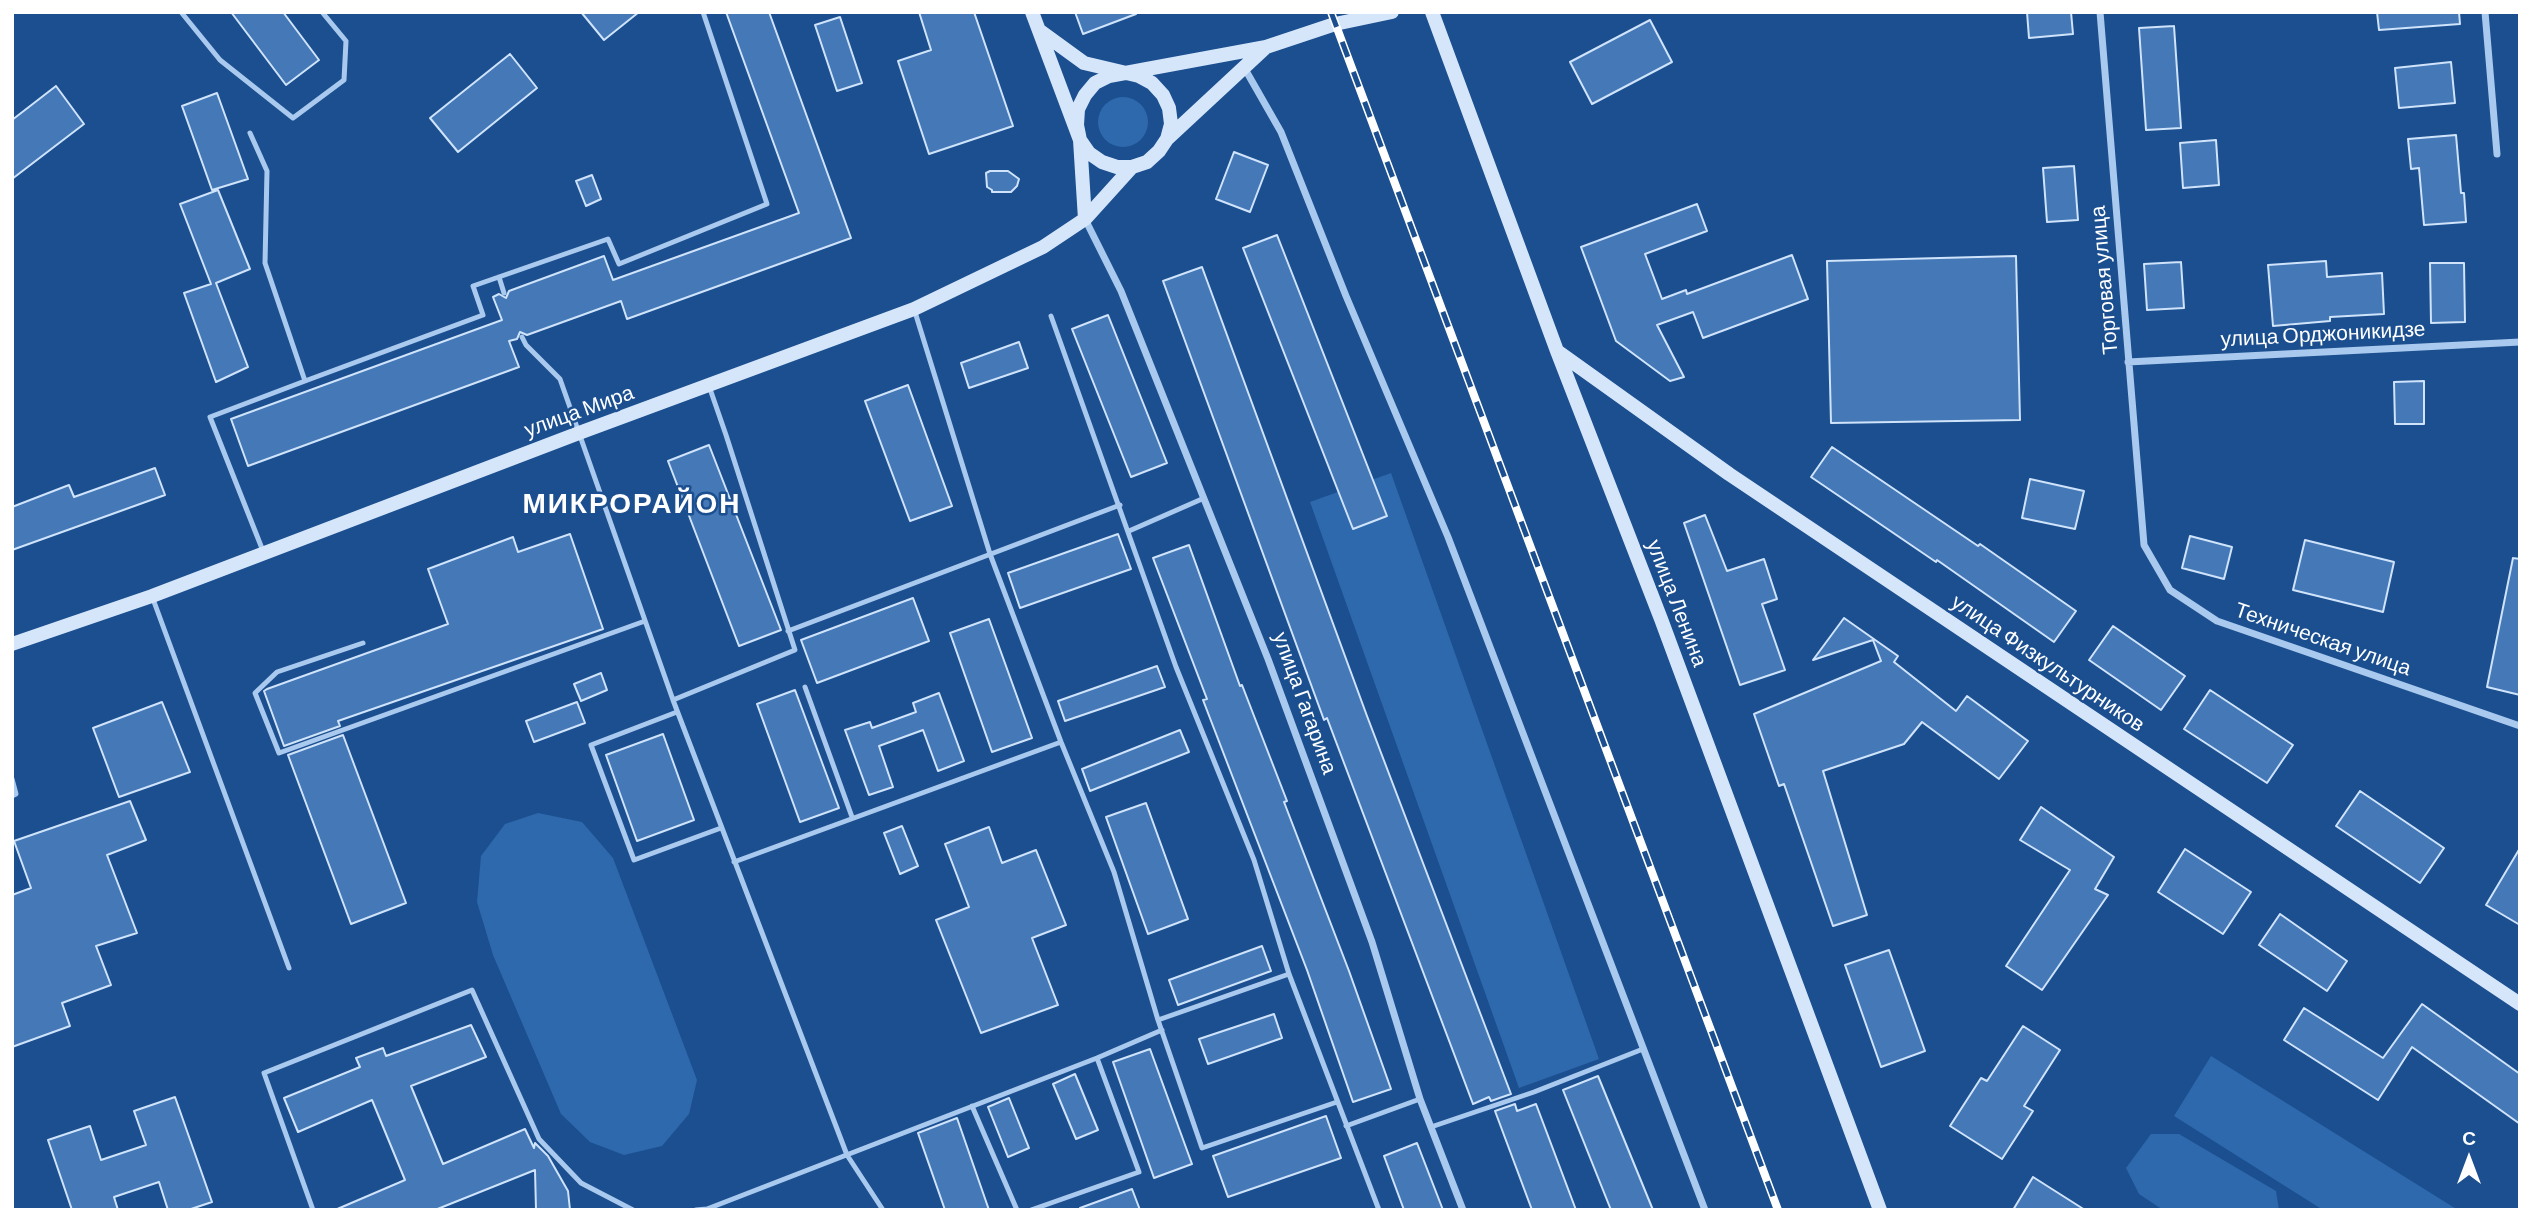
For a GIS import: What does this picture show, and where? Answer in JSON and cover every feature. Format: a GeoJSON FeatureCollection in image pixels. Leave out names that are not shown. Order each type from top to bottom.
{"type":"FeatureCollection","features":[{"type":"Feature","properties":{"kind":"street"},"geometry":{"type":"LineString","coordinates":[[1032,12],[1080,140],[1089,153],[1102,162],[1117,167],[1132,167],[1147,162],[1167,139],[1266,47]]}},
{"type":"Feature","properties":{"kind":"street"},"geometry":{"type":"LineString","coordinates":[[1085,219],[1078,109],[1085,95],[1102,80],[1266,47],[1335,24],[1392,12]]}},
{"type":"Feature","properties":{"kind":"street","name":"улица Ленина"},"geometry":{"type":"LineString","coordinates":[[1432,12],[1557,351],[1666,631],[1880,1210]]}},
{"type":"Feature","properties":{"kind":"street","name":"Торговая улица"},"geometry":{"type":"LineString","coordinates":[[2100,12],[2144,545]]}},
{"type":"Feature","properties":{"kind":"street"},"geometry":{"type":"LineString","coordinates":[[2485,12],[2497,154]]}},
{"type":"Feature","properties":{"kind":"street"},"geometry":{"type":"LineString","coordinates":[[1039,30],[1084,63],[1146,80],[1163,95],[1170,116],[1167,139]]}},
{"type":"Feature","properties":{"kind":"street"},"geometry":{"type":"LineString","coordinates":[[1245,69],[1281,132],[1346,296],[1448,537],[1704,1210]]}},
{"type":"Feature","properties":{"kind":"street","name":"улица Мира"},"geometry":{"type":"LineString","coordinates":[[12,644],[152,596],[914,309],[1043,247],[1085,219],[1132,167]]}},
{"type":"Feature","properties":{"kind":"street","name":"улица Гагарина"},"geometry":{"type":"LineString","coordinates":[[1085,219],[1121,291],[1268,659],[1372,942],[1420,1099],[1463,1210]]}},
{"type":"Feature","properties":{"kind":"street","name":"улица Орджоникидзе"},"geometry":{"type":"LineString","coordinates":[[2128,362],[2520,342]]}},
{"type":"Feature","properties":{"kind":"street","name":"улица Физкультурников"},"geometry":{"type":"LineString","coordinates":[[1557,351],[1741,482],[2520,1004]]}},
{"type":"Feature","properties":{"kind":"street","name":"Техническая улица"},"geometry":{"type":"LineString","coordinates":[[2144,545],[2170,590],[2217,621],[2520,726]]}},
{"type":"Feature","properties":{"kind":"lane"},"geometry":{"type":"LineString","coordinates":[[181,12],[220,60],[293,118],[344,80],[346,41],[322,12]]}},
{"type":"Feature","properties":{"kind":"lane"},"geometry":{"type":"LineString","coordinates":[[264,552],[210,417],[483,315],[473,286],[608,239],[619,264],[767,204],[703,12]]}},
{"type":"Feature","properties":{"kind":"lane"},"geometry":{"type":"LineString","coordinates":[[250,133],[267,171],[265,263],[305,381]]}},
{"type":"Feature","properties":{"kind":"lane"},"geometry":{"type":"LineString","coordinates":[[499,277],[504,293]]}},
{"type":"Feature","properties":{"kind":"lane"},"geometry":{"type":"LineString","coordinates":[[914,309],[990,554],[1060,742],[1114,872],[1158,1020],[1202,1148],[1336,1102]]}},
{"type":"Feature","properties":{"kind":"lane"},"geometry":{"type":"LineString","coordinates":[[1051,316],[1186,692],[1254,860],[1289,974],[1379,1210]]}},
{"type":"Feature","properties":{"kind":"lane"},"geometry":{"type":"LineString","coordinates":[[522,337],[526,345],[560,379],[677,712],[847,1155],[883,1210]]}},
{"type":"Feature","properties":{"kind":"lane"},"geometry":{"type":"LineString","coordinates":[[673,700],[795,650],[708,386]]}},
{"type":"Feature","properties":{"kind":"lane"},"geometry":{"type":"LineString","coordinates":[[1129,531],[1202,499]]}},
{"type":"Feature","properties":{"kind":"lane"},"geometry":{"type":"LineString","coordinates":[[788,631],[1120,505]]}},
{"type":"Feature","properties":{"kind":"lane"},"geometry":{"type":"LineString","coordinates":[[152,596],[289,968]]}},
{"type":"Feature","properties":{"kind":"lane"},"geometry":{"type":"LineString","coordinates":[[363,642],[277,672],[255,693],[279,753],[645,621]]}},
{"type":"Feature","properties":{"kind":"lane"},"geometry":{"type":"LineString","coordinates":[[805,687],[852,817]]}},
{"type":"Feature","properties":{"kind":"lane"},"geometry":{"type":"LineString","coordinates":[[677,712],[591,745],[634,860],[721,828]]}},
{"type":"Feature","properties":{"kind":"lane"},"geometry":{"type":"LineString","coordinates":[[734,862],[1060,742]]}},
{"type":"Feature","properties":{"kind":"lane"},"geometry":{"type":"LineString","coordinates":[[12,779],[16,794],[12,796]]}},
{"type":"Feature","properties":{"kind":"lane"},"geometry":{"type":"LineString","coordinates":[[1158,1020],[1289,974]]}},
{"type":"Feature","properties":{"kind":"lane"},"geometry":{"type":"LineString","coordinates":[[313,1210],[264,1073],[472,990],[539,1139],[581,1183],[634,1210]]}},
{"type":"Feature","properties":{"kind":"lane"},"geometry":{"type":"LineString","coordinates":[[696,1210],[707,1209],[1163,1030]]}},
{"type":"Feature","properties":{"kind":"lane"},"geometry":{"type":"LineString","coordinates":[[1431,1127],[1534,1092],[1643,1049]]}},
{"type":"Feature","properties":{"kind":"lane"},"geometry":{"type":"LineString","coordinates":[[1031,1210],[1139,1172],[1097,1058]]}},
{"type":"Feature","properties":{"kind":"lane"},"geometry":{"type":"LineString","coordinates":[[1346,1126],[1420,1099]]}},
{"type":"Feature","properties":{"kind":"lane"},"geometry":{"type":"LineString","coordinates":[[972,1106],[1017,1210]]}},
{"type":"Feature","properties":{"kind":"shaded area"},"geometry":{"type":"Polygon","coordinates":[[[1113,98],[1133,98],[1147,112],[1147,132],[1133,146],[1113,146],[1099,132],[1099,112],[1113,98]]]}},
{"type":"Feature","properties":{"kind":"shaded area"},"geometry":{"type":"Polygon","coordinates":[[[1391,473],[1599,1059],[1519,1088],[1310,502],[1391,473]]]}},
{"type":"Feature","properties":{"kind":"shaded area"},"geometry":{"type":"Polygon","coordinates":[[[538,813],[582,822],[613,858],[697,1080],[689,1114],[662,1146],[624,1155],[590,1142],[561,1114],[493,955],[477,902],[481,856],[505,824],[538,813]]]}},
{"type":"Feature","properties":{"kind":"shaded area"},"geometry":{"type":"Polygon","coordinates":[[[2211,1056],[2458,1210],[2323,1210],[2174,1116],[2211,1056]]]}},
{"type":"Feature","properties":{"kind":"shaded area"},"geometry":{"type":"Polygon","coordinates":[[[2151,1134],[2179,1134],[2276,1191],[2279,1210],[2163,1210],[2139,1194],[2126,1168],[2151,1134]]]}},
{"type":"Feature","properties":{"kind":"building"},"geometry":{"type":"Polygon","coordinates":[[[231,12],[283,12],[319,60],[286,85],[231,12]]]}},
{"type":"Feature","properties":{"kind":"building"},"geometry":{"type":"Polygon","coordinates":[[[581,12],[639,12],[604,40],[581,12]]]}},
{"type":"Feature","properties":{"kind":"building"},"geometry":{"type":"Polygon","coordinates":[[[726,12],[769,12],[851,238],[627,319],[621,301],[527,335],[520,332],[517,339],[509,341],[519,367],[248,466],[231,419],[502,320],[493,297],[499,294],[506,298],[509,291],[604,256],[613,280],[799,213],[726,12]]]}},
{"type":"Feature","properties":{"kind":"building"},"geometry":{"type":"Polygon","coordinates":[[[919,12],[974,12],[1013,126],[929,154],[898,61],[931,50],[919,12]]]}},
{"type":"Feature","properties":{"kind":"building"},"geometry":{"type":"Polygon","coordinates":[[[1075,12],[1136,12],[1136,14],[1083,34],[1075,12]]]}},
{"type":"Feature","properties":{"kind":"building"},"geometry":{"type":"Polygon","coordinates":[[[2027,12],[2071,12],[2073,34],[2029,38],[2027,12]]]}},
{"type":"Feature","properties":{"kind":"building"},"geometry":{"type":"Polygon","coordinates":[[[2377,12],[2459,12],[2460,24],[2379,30],[2377,12]]]}},
{"type":"Feature","properties":{"kind":"building"},"geometry":{"type":"Polygon","coordinates":[[[840,17],[862,83],[837,91],[815,25],[840,17]]]}},
{"type":"Feature","properties":{"kind":"building"},"geometry":{"type":"Polygon","coordinates":[[[1650,20],[1672,62],[1592,104],[1570,62],[1650,20]]]}},
{"type":"Feature","properties":{"kind":"building"},"geometry":{"type":"Polygon","coordinates":[[[2174,26],[2181,128],[2146,130],[2139,28],[2174,26]]]}},
{"type":"Feature","properties":{"kind":"building"},"geometry":{"type":"Polygon","coordinates":[[[510,54],[537,88],[458,152],[430,118],[510,54]]]}},
{"type":"Feature","properties":{"kind":"building"},"geometry":{"type":"Polygon","coordinates":[[[2451,62],[2455,103],[2399,108],[2395,68],[2451,62]]]}},
{"type":"Feature","properties":{"kind":"building"},"geometry":{"type":"Polygon","coordinates":[[[56,86],[84,124],[12,179],[12,120],[56,86]]]}},
{"type":"Feature","properties":{"kind":"building"},"geometry":{"type":"Polygon","coordinates":[[[217,93],[248,179],[212,190],[182,106],[217,93]]]}},
{"type":"Feature","properties":{"kind":"building"},"geometry":{"type":"Polygon","coordinates":[[[2456,135],[2466,222],[2424,225],[2419,168],[2411,169],[2408,139],[2456,135]]]}},
{"type":"Feature","properties":{"kind":"building"},"geometry":{"type":"Polygon","coordinates":[[[2216,140],[2219,185],[2183,188],[2180,143],[2216,140]]]}},
{"type":"Feature","properties":{"kind":"building"},"geometry":{"type":"Polygon","coordinates":[[[1234,152],[1268,165],[1250,212],[1216,199],[1234,152]]]}},
{"type":"Feature","properties":{"kind":"building"},"geometry":{"type":"Polygon","coordinates":[[[2074,166],[2078,220],[2047,222],[2043,168],[2074,166]]]}},
{"type":"Feature","properties":{"kind":"building"},"geometry":{"type":"Polygon","coordinates":[[[1008,171],[1019,179],[1017,186],[1011,192],[992,192],[987,187],[986,173],[1008,171]]]}},
{"type":"Feature","properties":{"kind":"building"},"geometry":{"type":"Polygon","coordinates":[[[592,175],[601,199],[586,206],[576,181],[592,175]]]}},
{"type":"Feature","properties":{"kind":"building"},"geometry":{"type":"Polygon","coordinates":[[[218,190],[250,269],[216,283],[248,367],[216,382],[184,293],[211,284],[180,204],[218,190]]]}},
{"type":"Feature","properties":{"kind":"building"},"geometry":{"type":"Polygon","coordinates":[[[1697,204],[1707,231],[1645,254],[1662,299],[1686,290],[1687,294],[1792,255],[1808,299],[1703,338],[1693,312],[1657,325],[1684,377],[1670,381],[1616,341],[1581,247],[1697,204]]]}},
{"type":"Feature","properties":{"kind":"building"},"geometry":{"type":"Polygon","coordinates":[[[1277,235],[1387,516],[1353,529],[1243,248],[1277,235]]]}},
{"type":"Feature","properties":{"kind":"building"},"geometry":{"type":"Polygon","coordinates":[[[2016,256],[2020,420],[1831,423],[1827,261],[2016,256]]]}},
{"type":"Feature","properties":{"kind":"building"},"geometry":{"type":"Polygon","coordinates":[[[2326,261],[2327,277],[2382,273],[2384,314],[2330,317],[2330,321],[2273,326],[2268,265],[2326,261]]]}},
{"type":"Feature","properties":{"kind":"building"},"geometry":{"type":"Polygon","coordinates":[[[2181,262],[2184,308],[2147,310],[2144,264],[2181,262]]]}},
{"type":"Feature","properties":{"kind":"building"},"geometry":{"type":"Polygon","coordinates":[[[2430,263],[2464,263],[2465,322],[2431,323],[2430,263]]]}},
{"type":"Feature","properties":{"kind":"building"},"geometry":{"type":"Polygon","coordinates":[[[1202,267],[1367,716],[1511,1094],[1491,1101],[1489,1097],[1473,1104],[1327,718],[1324,720],[1163,281],[1202,267]]]}},
{"type":"Feature","properties":{"kind":"building"},"geometry":{"type":"Polygon","coordinates":[[[1108,315],[1167,463],[1131,477],[1072,329],[1108,315]]]}},
{"type":"Feature","properties":{"kind":"building"},"geometry":{"type":"Polygon","coordinates":[[[1019,342],[1028,368],[969,388],[961,363],[1019,342]]]}},
{"type":"Feature","properties":{"kind":"building"},"geometry":{"type":"Polygon","coordinates":[[[2424,381],[2424,424],[2395,424],[2394,382],[2424,381]]]}},
{"type":"Feature","properties":{"kind":"building"},"geometry":{"type":"Polygon","coordinates":[[[908,385],[952,506],[910,521],[865,401],[908,385]]]}},
{"type":"Feature","properties":{"kind":"building"},"geometry":{"type":"Polygon","coordinates":[[[709,445],[781,630],[739,646],[668,461],[709,445]]]}},
{"type":"Feature","properties":{"kind":"building"},"geometry":{"type":"Polygon","coordinates":[[[1832,447],[2076,611],[2054,642],[1937,560],[1936,562],[1811,477],[1832,447]]]}},
{"type":"Feature","properties":{"kind":"building"},"geometry":{"type":"Polygon","coordinates":[[[155,468],[165,495],[12,550],[12,507],[69,485],[74,497],[155,468]]]}},
{"type":"Feature","properties":{"kind":"building"},"geometry":{"type":"Polygon","coordinates":[[[2030,479],[2084,491],[2075,529],[2022,518],[2030,479]]]}},
{"type":"Feature","properties":{"kind":"building"},"geometry":{"type":"Polygon","coordinates":[[[1705,515],[1727,571],[1764,559],[1777,599],[1762,604],[1785,670],[1740,685],[1684,523],[1705,515]]]}},
{"type":"Feature","properties":{"kind":"building"},"geometry":{"type":"Polygon","coordinates":[[[570,534],[603,629],[338,721],[340,726],[284,746],[264,691],[448,624],[428,569],[513,537],[518,552],[570,534]]]}},
{"type":"Feature","properties":{"kind":"building"},"geometry":{"type":"Polygon","coordinates":[[[1118,534],[1131,569],[1020,608],[1008,573],[1118,534]]]}},
{"type":"Feature","properties":{"kind":"building"},"geometry":{"type":"Polygon","coordinates":[[[2190,536],[2232,547],[2224,579],[2182,568],[2190,536]]]}},
{"type":"Feature","properties":{"kind":"building"},"geometry":{"type":"Polygon","coordinates":[[[2305,540],[2394,562],[2383,612],[2293,590],[2305,540]]]}},
{"type":"Feature","properties":{"kind":"building"},"geometry":{"type":"Polygon","coordinates":[[[1189,545],[1240,686],[1242,685],[1287,801],[1284,802],[1391,1089],[1353,1102],[1307,970],[1203,700],[1207,699],[1153,558],[1189,545]]]}},
{"type":"Feature","properties":{"kind":"building"},"geometry":{"type":"Polygon","coordinates":[[[2513,558],[2520,559],[2520,695],[2487,687],[2513,558]]]}},
{"type":"Feature","properties":{"kind":"building"},"geometry":{"type":"Polygon","coordinates":[[[913,598],[929,641],[817,683],[801,640],[913,598]]]}},
{"type":"Feature","properties":{"kind":"building"},"geometry":{"type":"Polygon","coordinates":[[[1844,618],[1898,656],[1894,662],[1956,711],[1967,696],[2028,741],[1999,779],[1922,722],[1904,744],[1823,771],[1867,915],[1833,926],[1784,784],[1779,786],[1754,714],[1881,661],[1873,640],[1813,660],[1844,618]]]}},
{"type":"Feature","properties":{"kind":"building"},"geometry":{"type":"Polygon","coordinates":[[[989,619],[1032,738],[992,752],[950,633],[989,619]]]}},
{"type":"Feature","properties":{"kind":"building"},"geometry":{"type":"Polygon","coordinates":[[[2113,626],[2185,676],[2161,710],[2089,660],[2113,626]]]}},
{"type":"Feature","properties":{"kind":"building"},"geometry":{"type":"Polygon","coordinates":[[[1157,666],[1165,687],[1065,721],[1058,701],[1157,666]]]}},
{"type":"Feature","properties":{"kind":"building"},"geometry":{"type":"Polygon","coordinates":[[[601,673],[607,690],[581,701],[574,684],[601,673]]]}},
{"type":"Feature","properties":{"kind":"building"},"geometry":{"type":"Polygon","coordinates":[[[795,690],[839,808],[800,822],[757,704],[795,690]]]}},
{"type":"Feature","properties":{"kind":"building"},"geometry":{"type":"Polygon","coordinates":[[[2210,690],[2293,745],[2267,783],[2184,729],[2210,690]]]}},
{"type":"Feature","properties":{"kind":"building"},"geometry":{"type":"Polygon","coordinates":[[[939,693],[964,761],[938,771],[923,730],[879,746],[893,787],[869,795],[845,730],[870,722],[872,728],[916,712],[913,703],[939,693]]]}},
{"type":"Feature","properties":{"kind":"building"},"geometry":{"type":"Polygon","coordinates":[[[162,702],[190,772],[119,797],[93,728],[162,702]]]}},
{"type":"Feature","properties":{"kind":"building"},"geometry":{"type":"Polygon","coordinates":[[[577,702],[585,723],[534,742],[526,721],[577,702]]]}},
{"type":"Feature","properties":{"kind":"building"},"geometry":{"type":"Polygon","coordinates":[[[1180,730],[1189,752],[1090,791],[1082,769],[1180,730]]]}},
{"type":"Feature","properties":{"kind":"building"},"geometry":{"type":"Polygon","coordinates":[[[663,734],[694,820],[637,841],[606,755],[663,734]]]}},
{"type":"Feature","properties":{"kind":"building"},"geometry":{"type":"Polygon","coordinates":[[[343,735],[406,903],[351,924],[288,755],[343,735]]]}},
{"type":"Feature","properties":{"kind":"building"},"geometry":{"type":"Polygon","coordinates":[[[2360,791],[2444,848],[2420,883],[2336,826],[2360,791]]]}},
{"type":"Feature","properties":{"kind":"building"},"geometry":{"type":"Polygon","coordinates":[[[130,801],[146,840],[107,855],[137,933],[96,946],[111,985],[62,1003],[70,1026],[12,1047],[12,895],[31,888],[14,841],[130,801]]]}},
{"type":"Feature","properties":{"kind":"building"},"geometry":{"type":"Polygon","coordinates":[[[1146,803],[1188,919],[1148,934],[1106,817],[1146,803]]]}},
{"type":"Feature","properties":{"kind":"building"},"geometry":{"type":"Polygon","coordinates":[[[2041,807],[2114,857],[2095,889],[2108,895],[2042,990],[2006,966],[2070,870],[2020,840],[2041,807]]]}},
{"type":"Feature","properties":{"kind":"building"},"geometry":{"type":"Polygon","coordinates":[[[902,826],[918,866],[900,874],[884,833],[902,826]]]}},
{"type":"Feature","properties":{"kind":"building"},"geometry":{"type":"Polygon","coordinates":[[[989,827],[1002,863],[1036,850],[1066,925],[1032,938],[1058,1005],[981,1033],[936,920],[969,907],[945,844],[989,827]]]}},
{"type":"Feature","properties":{"kind":"building"},"geometry":{"type":"Polygon","coordinates":[[[2520,848],[2520,925],[2486,905],[2520,848]]]}},
{"type":"Feature","properties":{"kind":"building"},"geometry":{"type":"Polygon","coordinates":[[[2185,849],[2251,892],[2223,934],[2158,892],[2185,849]]]}},
{"type":"Feature","properties":{"kind":"building"},"geometry":{"type":"Polygon","coordinates":[[[2280,914],[2347,961],[2327,991],[2259,945],[2280,914]]]}},
{"type":"Feature","properties":{"kind":"building"},"geometry":{"type":"Polygon","coordinates":[[[1262,946],[1271,971],[1178,1005],[1169,980],[1262,946]]]}},
{"type":"Feature","properties":{"kind":"building"},"geometry":{"type":"Polygon","coordinates":[[[1889,950],[1925,1051],[1881,1067],[1845,965],[1889,950]]]}},
{"type":"Feature","properties":{"kind":"building"},"geometry":{"type":"Polygon","coordinates":[[[2422,1004],[2520,1074],[2520,1124],[2412,1047],[2378,1100],[2284,1040],[2304,1008],[2383,1058],[2422,1004]]]}},
{"type":"Feature","properties":{"kind":"building"},"geometry":{"type":"Polygon","coordinates":[[[1274,1014],[1282,1038],[1208,1064],[1199,1039],[1274,1014]]]}},
{"type":"Feature","properties":{"kind":"building"},"geometry":{"type":"Polygon","coordinates":[[[471,1025],[486,1057],[411,1086],[443,1164],[525,1129],[534,1148],[535,1143],[548,1156],[568,1191],[570,1210],[536,1210],[535,1170],[435,1210],[335,1210],[405,1180],[372,1100],[298,1132],[284,1098],[360,1067],[356,1058],[383,1048],[386,1056],[471,1025]]]}},
{"type":"Feature","properties":{"kind":"building"},"geometry":{"type":"Polygon","coordinates":[[[2023,1026],[2060,1050],[2024,1106],[2033,1111],[2002,1159],[1950,1126],[1981,1078],[1987,1081],[2023,1026]]]}},
{"type":"Feature","properties":{"kind":"building"},"geometry":{"type":"Polygon","coordinates":[[[1150,1049],[1192,1164],[1154,1178],[1113,1062],[1150,1049]]]}},
{"type":"Feature","properties":{"kind":"building"},"geometry":{"type":"Polygon","coordinates":[[[1075,1074],[1098,1130],[1076,1139],[1053,1084],[1075,1074]]]}},
{"type":"Feature","properties":{"kind":"building"},"geometry":{"type":"Polygon","coordinates":[[[1598,1076],[1653,1210],[1611,1210],[1563,1090],[1598,1076]]]}},
{"type":"Feature","properties":{"kind":"building"},"geometry":{"type":"Polygon","coordinates":[[[175,1097],[212,1202],[188,1210],[168,1210],[159,1182],[114,1197],[118,1210],[72,1210],[48,1140],[90,1126],[101,1160],[146,1145],[134,1111],[175,1097]]]}},
{"type":"Feature","properties":{"kind":"building"},"geometry":{"type":"Polygon","coordinates":[[[1009,1098],[1029,1148],[1008,1157],[988,1107],[1009,1098]]]}},
{"type":"Feature","properties":{"kind":"building"},"geometry":{"type":"Polygon","coordinates":[[[1515,1104],[1517,1111],[1536,1104],[1576,1210],[1532,1210],[1495,1111],[1515,1104]]]}},
{"type":"Feature","properties":{"kind":"building"},"geometry":{"type":"Polygon","coordinates":[[[1326,1116],[1341,1158],[1228,1197],[1213,1156],[1326,1116]]]}},
{"type":"Feature","properties":{"kind":"building"},"geometry":{"type":"Polygon","coordinates":[[[957,1118],[989,1210],[945,1210],[918,1133],[957,1118]]]}},
{"type":"Feature","properties":{"kind":"building"},"geometry":{"type":"Polygon","coordinates":[[[1417,1143],[1443,1210],[1404,1210],[1384,1156],[1417,1143]]]}},
{"type":"Feature","properties":{"kind":"building"},"geometry":{"type":"Polygon","coordinates":[[[2033,1177],[2085,1210],[2013,1210],[2033,1177]]]}},
{"type":"Feature","properties":{"kind":"building"},"geometry":{"type":"Polygon","coordinates":[[[1132,1189],[1140,1210],[1080,1210],[1080,1208],[1132,1189]]]}},
{"type":"Feature","properties":{"kind":"railway"},"geometry":{"type":"LineString","coordinates":[[1331,12],[1778,1210]]}},
{"type":"Feature","properties":{"kind":"district","name":"МИКРОРАЙОН"},"geometry":{"type":"Point","coordinates":[632,504]}}]}
